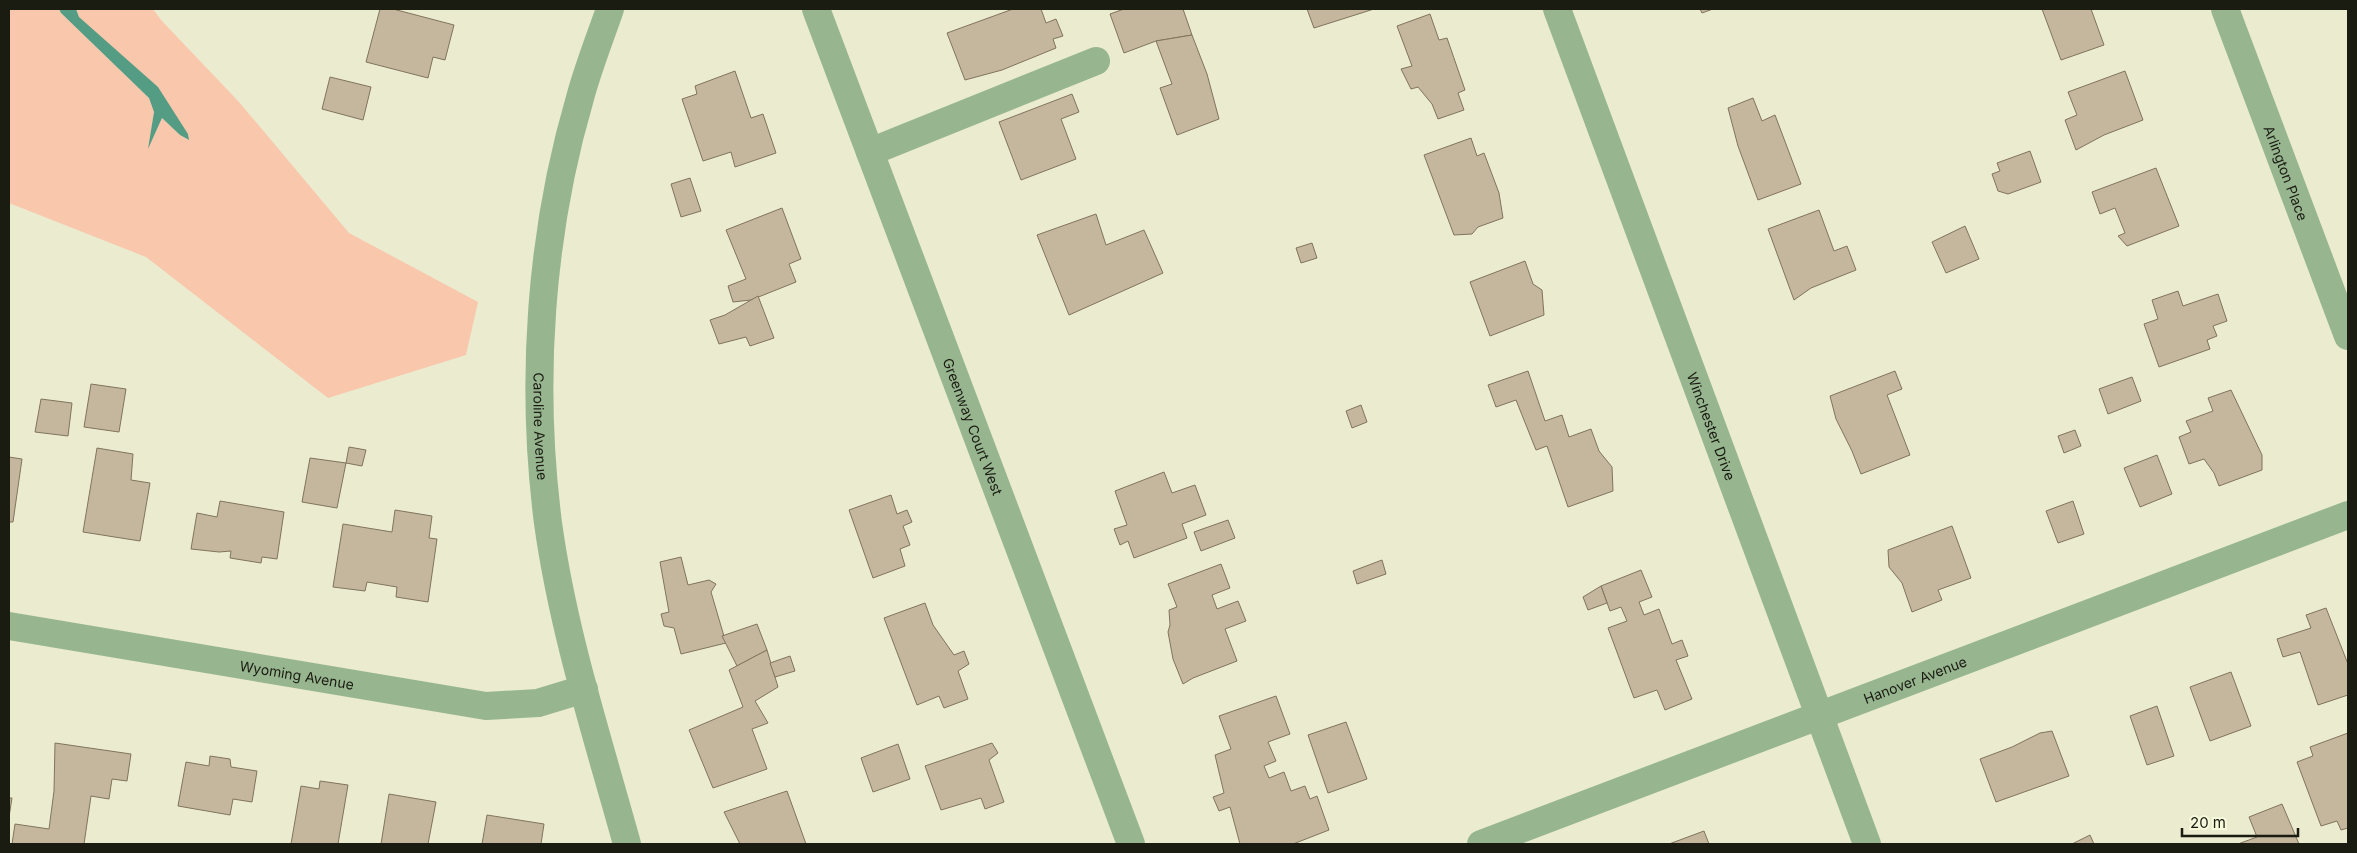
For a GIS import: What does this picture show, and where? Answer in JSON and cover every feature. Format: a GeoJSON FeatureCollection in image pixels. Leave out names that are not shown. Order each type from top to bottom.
{"type":"FeatureCollection","features":[{"type":"Feature","properties":{"kind":"street","name":"Caroline Avenue"},"geometry":{"type":"LineString","coordinates":[[610,9],[580,98],[561,174],[548,250],[541,328],[540,426],[548,523],[562,600],[584,689],[627,844]]}},
{"type":"Feature","properties":{"kind":"street","name":"Greenway Court West"},"geometry":{"type":"LineString","coordinates":[[816,9],[1131,844]]}},
{"type":"Feature","properties":{"kind":"street","name":"Winchester Drive"},"geometry":{"type":"LineString","coordinates":[[1557,9],[1818,718],[1867,844]]}},
{"type":"Feature","properties":{"kind":"street","name":"Arlington Place"},"geometry":{"type":"LineString","coordinates":[[2225,9],[2348,336]]}},
{"type":"Feature","properties":{"kind":"street"},"geometry":{"type":"LineString","coordinates":[[870,152],[1096,61]]}},
{"type":"Feature","properties":{"kind":"street","name":"Hanover Avenue"},"geometry":{"type":"LineString","coordinates":[[1481,844],[2348,516]]}},
{"type":"Feature","properties":{"kind":"street","name":"Wyoming Avenue"},"geometry":{"type":"LineString","coordinates":[[9,626],[486,706],[538,703],[584,689]]}},
{"type":"Feature","properties":{"kind":"shaded area"},"geometry":{"type":"Polygon","coordinates":[[[9,9],[59,9],[149,98],[154,112],[149,146],[162,118],[188,140],[79,17],[76,9],[153,9],[161,20],[239,102],[349,233],[478,302],[466,355],[328,398],[146,257],[9,203],[9,9]]]}},
{"type":"Feature","properties":{"kind":"shaded area"},"geometry":{"type":"Polygon","coordinates":[[[59,9],[76,9],[79,17],[158,87],[188,134],[189,140],[180,135],[162,118],[148,149],[154,112],[149,98],[59,9]]]}},
{"type":"Feature","properties":{"kind":"building"},"geometry":{"type":"Polygon","coordinates":[[[380,9],[393,9],[454,25],[445,60],[433,57],[428,78],[366,62],[380,9]]]}},
{"type":"Feature","properties":{"kind":"building"},"geometry":{"type":"Polygon","coordinates":[[[1013,9],[1041,9],[1046,23],[1056,19],[1063,36],[1053,39],[1056,48],[1002,70],[965,80],[947,33],[1013,9]]]}},
{"type":"Feature","properties":{"kind":"building"},"geometry":{"type":"Polygon","coordinates":[[[1124,9],[1183,9],[1192,35],[1156,41],[1124,53],[1110,14],[1124,9]]]}},
{"type":"Feature","properties":{"kind":"building"},"geometry":{"type":"Polygon","coordinates":[[[1307,9],[1374,9],[1314,28],[1307,9]]]}},
{"type":"Feature","properties":{"kind":"building"},"geometry":{"type":"Polygon","coordinates":[[[1700,9],[1713,9],[1702,13],[1700,9]]]}},
{"type":"Feature","properties":{"kind":"building"},"geometry":{"type":"Polygon","coordinates":[[[2042,9],[2091,9],[2104,45],[2061,60],[2042,9]]]}},
{"type":"Feature","properties":{"kind":"building"},"geometry":{"type":"Polygon","coordinates":[[[1430,14],[1439,40],[1447,38],[1465,90],[1458,93],[1464,110],[1438,119],[1432,104],[1418,87],[1411,89],[1401,69],[1412,66],[1397,26],[1430,14]]]}},
{"type":"Feature","properties":{"kind":"building"},"geometry":{"type":"Polygon","coordinates":[[[1192,35],[1207,74],[1219,119],[1177,135],[1160,88],[1172,84],[1156,41],[1192,35]]]}},
{"type":"Feature","properties":{"kind":"building"},"geometry":{"type":"Polygon","coordinates":[[[735,71],[751,118],[763,114],[776,153],[735,167],[731,152],[703,161],[682,99],[697,94],[695,86],[735,71]]]}},
{"type":"Feature","properties":{"kind":"building"},"geometry":{"type":"Polygon","coordinates":[[[2125,71],[2143,120],[2104,135],[2076,150],[2065,120],[2077,115],[2068,92],[2125,71]]]}},
{"type":"Feature","properties":{"kind":"building"},"geometry":{"type":"Polygon","coordinates":[[[330,77],[371,87],[363,120],[322,109],[330,77]]]}},
{"type":"Feature","properties":{"kind":"building"},"geometry":{"type":"Polygon","coordinates":[[[1072,94],[1079,112],[1061,119],[1076,159],[1021,180],[999,122],[1072,94]]]}},
{"type":"Feature","properties":{"kind":"building"},"geometry":{"type":"Polygon","coordinates":[[[1753,98],[1762,121],[1775,115],[1801,184],[1758,200],[1738,146],[1728,108],[1753,98]]]}},
{"type":"Feature","properties":{"kind":"building"},"geometry":{"type":"Polygon","coordinates":[[[1471,138],[1477,156],[1484,153],[1499,193],[1503,218],[1478,227],[1472,234],[1454,235],[1424,155],[1471,138]]]}},
{"type":"Feature","properties":{"kind":"building"},"geometry":{"type":"Polygon","coordinates":[[[2030,151],[2041,182],[2008,194],[1998,191],[1992,174],[2000,171],[1997,163],[2030,151]]]}},
{"type":"Feature","properties":{"kind":"building"},"geometry":{"type":"Polygon","coordinates":[[[2156,168],[2179,226],[2127,246],[2118,236],[2125,233],[2115,208],[2100,214],[2092,192],[2156,168]]]}},
{"type":"Feature","properties":{"kind":"building"},"geometry":{"type":"Polygon","coordinates":[[[690,178],[701,211],[681,217],[671,184],[690,178]]]}},
{"type":"Feature","properties":{"kind":"building"},"geometry":{"type":"Polygon","coordinates":[[[782,208],[801,259],[789,264],[796,282],[751,300],[733,302],[728,286],[746,279],[726,230],[782,208]]]}},
{"type":"Feature","properties":{"kind":"building"},"geometry":{"type":"Polygon","coordinates":[[[1819,210],[1834,251],[1847,246],[1856,270],[1811,288],[1794,300],[1768,229],[1819,210]]]}},
{"type":"Feature","properties":{"kind":"building"},"geometry":{"type":"Polygon","coordinates":[[[1096,214],[1106,245],[1144,230],[1163,273],[1069,315],[1037,235],[1096,214]]]}},
{"type":"Feature","properties":{"kind":"building"},"geometry":{"type":"Polygon","coordinates":[[[1965,226],[1979,259],[1946,273],[1932,242],[1965,226]]]}},
{"type":"Feature","properties":{"kind":"building"},"geometry":{"type":"Polygon","coordinates":[[[1312,243],[1317,258],[1301,263],[1296,248],[1312,243]]]}},
{"type":"Feature","properties":{"kind":"building"},"geometry":{"type":"Polygon","coordinates":[[[1525,261],[1533,284],[1542,290],[1544,315],[1490,336],[1470,282],[1525,261]]]}},
{"type":"Feature","properties":{"kind":"building"},"geometry":{"type":"Polygon","coordinates":[[[2178,291],[2183,306],[2218,294],[2227,321],[2213,326],[2217,336],[2207,340],[2210,349],[2159,367],[2144,324],[2158,319],[2152,300],[2178,291]]]}},
{"type":"Feature","properties":{"kind":"building"},"geometry":{"type":"Polygon","coordinates":[[[758,296],[774,338],[750,346],[746,337],[719,344],[710,320],[725,315],[758,296]]]}},
{"type":"Feature","properties":{"kind":"building"},"geometry":{"type":"Polygon","coordinates":[[[1528,371],[1545,421],[1562,415],[1569,437],[1591,429],[1599,451],[1612,467],[1613,491],[1568,507],[1547,446],[1536,450],[1516,400],[1496,407],[1488,385],[1528,371]]]}},
{"type":"Feature","properties":{"kind":"building"},"geometry":{"type":"Polygon","coordinates":[[[1895,371],[1902,389],[1887,395],[1910,455],[1861,474],[1836,419],[1830,396],[1895,371]]]}},
{"type":"Feature","properties":{"kind":"building"},"geometry":{"type":"Polygon","coordinates":[[[2132,377],[2141,401],[2108,414],[2099,389],[2132,377]]]}},
{"type":"Feature","properties":{"kind":"building"},"geometry":{"type":"Polygon","coordinates":[[[91,384],[126,389],[119,432],[84,427],[91,384]]]}},
{"type":"Feature","properties":{"kind":"building"},"geometry":{"type":"Polygon","coordinates":[[[2231,390],[2262,455],[2262,470],[2219,486],[2214,473],[2204,459],[2189,464],[2179,437],[2191,432],[2186,421],[2213,411],[2208,398],[2231,390]]]}},
{"type":"Feature","properties":{"kind":"building"},"geometry":{"type":"Polygon","coordinates":[[[41,399],[72,403],[68,436],[35,432],[41,399]]]}},
{"type":"Feature","properties":{"kind":"building"},"geometry":{"type":"Polygon","coordinates":[[[1361,405],[1367,422],[1352,428],[1346,411],[1361,405]]]}},
{"type":"Feature","properties":{"kind":"building"},"geometry":{"type":"Polygon","coordinates":[[[2075,430],[2081,446],[2064,453],[2058,436],[2075,430]]]}},
{"type":"Feature","properties":{"kind":"building"},"geometry":{"type":"Polygon","coordinates":[[[349,447],[366,450],[362,466],[346,463],[349,447]]]}},
{"type":"Feature","properties":{"kind":"building"},"geometry":{"type":"Polygon","coordinates":[[[97,448],[133,454],[131,480],[150,483],[140,541],[83,532],[97,448]]]}},
{"type":"Feature","properties":{"kind":"building"},"geometry":{"type":"Polygon","coordinates":[[[2157,455],[2172,494],[2140,507],[2124,468],[2157,455]]]}},
{"type":"Feature","properties":{"kind":"building"},"geometry":{"type":"Polygon","coordinates":[[[9,457],[22,459],[13,522],[9,522],[9,457]]]}},
{"type":"Feature","properties":{"kind":"building"},"geometry":{"type":"Polygon","coordinates":[[[310,458],[346,463],[337,508],[302,502],[310,458]]]}},
{"type":"Feature","properties":{"kind":"building"},"geometry":{"type":"Polygon","coordinates":[[[1164,472],[1172,493],[1195,485],[1206,515],[1182,524],[1187,538],[1134,558],[1128,541],[1120,545],[1114,529],[1127,525],[1115,491],[1164,472]]]}},
{"type":"Feature","properties":{"kind":"building"},"geometry":{"type":"Polygon","coordinates":[[[891,495],[897,514],[907,510],[912,522],[903,526],[910,545],[900,549],[905,566],[873,578],[849,510],[891,495]]]}},
{"type":"Feature","properties":{"kind":"building"},"geometry":{"type":"Polygon","coordinates":[[[220,501],[284,512],[277,559],[262,557],[261,563],[230,558],[231,551],[219,552],[191,549],[197,513],[217,517],[220,501]]]}},
{"type":"Feature","properties":{"kind":"building"},"geometry":{"type":"Polygon","coordinates":[[[2073,501],[2084,534],[2058,543],[2046,511],[2073,501]]]}},
{"type":"Feature","properties":{"kind":"building"},"geometry":{"type":"Polygon","coordinates":[[[395,510],[432,516],[429,538],[437,539],[428,602],[396,597],[397,587],[367,582],[365,591],[333,587],[343,524],[392,532],[395,510]]]}},
{"type":"Feature","properties":{"kind":"building"},"geometry":{"type":"Polygon","coordinates":[[[1228,520],[1235,538],[1201,551],[1194,532],[1228,520]]]}},
{"type":"Feature","properties":{"kind":"building"},"geometry":{"type":"Polygon","coordinates":[[[1952,526],[1971,578],[1938,590],[1942,600],[1912,612],[1902,583],[1889,567],[1888,550],[1952,526]]]}},
{"type":"Feature","properties":{"kind":"building"},"geometry":{"type":"Polygon","coordinates":[[[681,557],[688,585],[709,580],[716,584],[711,592],[726,643],[681,654],[674,628],[664,626],[661,614],[669,612],[660,562],[681,557]]]}},
{"type":"Feature","properties":{"kind":"building"},"geometry":{"type":"Polygon","coordinates":[[[1382,560],[1386,574],[1357,584],[1353,571],[1382,560]]]}},
{"type":"Feature","properties":{"kind":"building"},"geometry":{"type":"Polygon","coordinates":[[[1221,564],[1230,588],[1212,595],[1217,609],[1238,601],[1246,621],[1225,629],[1237,661],[1193,678],[1183,684],[1173,659],[1168,632],[1170,625],[1169,610],[1177,607],[1168,584],[1221,564]]]}},
{"type":"Feature","properties":{"kind":"building"},"geometry":{"type":"Polygon","coordinates":[[[1641,570],[1652,597],[1639,602],[1644,615],[1659,609],[1672,644],[1682,640],[1688,656],[1676,660],[1692,699],[1665,710],[1657,690],[1634,698],[1608,628],[1627,621],[1621,607],[1610,611],[1601,586],[1641,570]]]}},
{"type":"Feature","properties":{"kind":"building"},"geometry":{"type":"Polygon","coordinates":[[[1601,586],[1607,603],[1588,610],[1583,597],[1601,586]]]}},
{"type":"Feature","properties":{"kind":"building"},"geometry":{"type":"Polygon","coordinates":[[[925,603],[933,625],[954,655],[964,651],[969,664],[958,671],[968,699],[944,708],[939,696],[917,705],[884,618],[925,603]]]}},
{"type":"Feature","properties":{"kind":"building"},"geometry":{"type":"Polygon","coordinates":[[[2326,608],[2348,664],[2348,695],[2318,705],[2300,652],[2283,657],[2277,639],[2311,628],[2306,615],[2326,608]]]}},
{"type":"Feature","properties":{"kind":"building"},"geometry":{"type":"Polygon","coordinates":[[[757,624],[767,650],[737,666],[722,636],[757,624]]]}},
{"type":"Feature","properties":{"kind":"building"},"geometry":{"type":"Polygon","coordinates":[[[767,650],[778,687],[755,701],[768,723],[752,729],[767,769],[713,788],[689,730],[743,707],[729,670],[767,650]]]}},
{"type":"Feature","properties":{"kind":"building"},"geometry":{"type":"Polygon","coordinates":[[[790,656],[795,671],[775,677],[770,663],[790,656]]]}},
{"type":"Feature","properties":{"kind":"building"},"geometry":{"type":"Polygon","coordinates":[[[2231,672],[2251,726],[2210,741],[2190,687],[2231,672]]]}},
{"type":"Feature","properties":{"kind":"building"},"geometry":{"type":"Polygon","coordinates":[[[1276,696],[1290,734],[1268,742],[1276,761],[1264,766],[1269,778],[1284,772],[1291,791],[1305,786],[1310,799],[1317,796],[1329,830],[1293,844],[1240,844],[1230,807],[1219,811],[1213,797],[1224,793],[1215,755],[1231,749],[1219,716],[1276,696]]]}},
{"type":"Feature","properties":{"kind":"building"},"geometry":{"type":"Polygon","coordinates":[[[2157,706],[2174,756],[2147,765],[2130,716],[2157,706]]]}},
{"type":"Feature","properties":{"kind":"building"},"geometry":{"type":"Polygon","coordinates":[[[1346,722],[1367,779],[1328,793],[1308,735],[1346,722]]]}},
{"type":"Feature","properties":{"kind":"building"},"geometry":{"type":"Polygon","coordinates":[[[2052,731],[2069,776],[1996,802],[1980,759],[2012,747],[2040,733],[2052,731]]]}},
{"type":"Feature","properties":{"kind":"building"},"geometry":{"type":"Polygon","coordinates":[[[2348,733],[2348,828],[2341,830],[2337,821],[2321,826],[2297,762],[2313,756],[2310,747],[2348,733]]]}},
{"type":"Feature","properties":{"kind":"building"},"geometry":{"type":"Polygon","coordinates":[[[55,743],[131,754],[127,781],[112,779],[109,799],[91,796],[84,844],[12,844],[15,824],[49,829],[54,791],[55,743]]]}},
{"type":"Feature","properties":{"kind":"building"},"geometry":{"type":"Polygon","coordinates":[[[992,743],[998,753],[989,760],[1004,802],[985,809],[981,798],[941,810],[925,766],[992,743]]]}},
{"type":"Feature","properties":{"kind":"building"},"geometry":{"type":"Polygon","coordinates":[[[898,744],[910,779],[873,792],[861,758],[898,744]]]}},
{"type":"Feature","properties":{"kind":"building"},"geometry":{"type":"Polygon","coordinates":[[[210,756],[230,759],[231,767],[257,771],[252,802],[233,799],[230,815],[178,806],[186,762],[209,766],[210,756]]]}},
{"type":"Feature","properties":{"kind":"building"},"geometry":{"type":"Polygon","coordinates":[[[320,781],[348,785],[338,844],[291,844],[301,786],[319,789],[320,781]]]}},
{"type":"Feature","properties":{"kind":"building"},"geometry":{"type":"Polygon","coordinates":[[[787,791],[806,844],[740,844],[724,812],[787,791]]]}},
{"type":"Feature","properties":{"kind":"building"},"geometry":{"type":"Polygon","coordinates":[[[389,794],[436,802],[428,844],[381,844],[389,794]]]}},
{"type":"Feature","properties":{"kind":"building"},"geometry":{"type":"Polygon","coordinates":[[[9,798],[12,798],[9,817],[9,798]]]}},
{"type":"Feature","properties":{"kind":"building"},"geometry":{"type":"Polygon","coordinates":[[[2282,804],[2299,844],[2238,844],[2257,837],[2249,817],[2282,804]]]}},
{"type":"Feature","properties":{"kind":"building"},"geometry":{"type":"Polygon","coordinates":[[[487,815],[544,824],[541,844],[482,844],[487,815]]]}},
{"type":"Feature","properties":{"kind":"building"},"geometry":{"type":"Polygon","coordinates":[[[1704,831],[1709,844],[1669,844],[1704,831]]]}},
{"type":"Feature","properties":{"kind":"building"},"geometry":{"type":"Polygon","coordinates":[[[2090,835],[2094,844],[2072,844],[2090,835]]]}}]}
